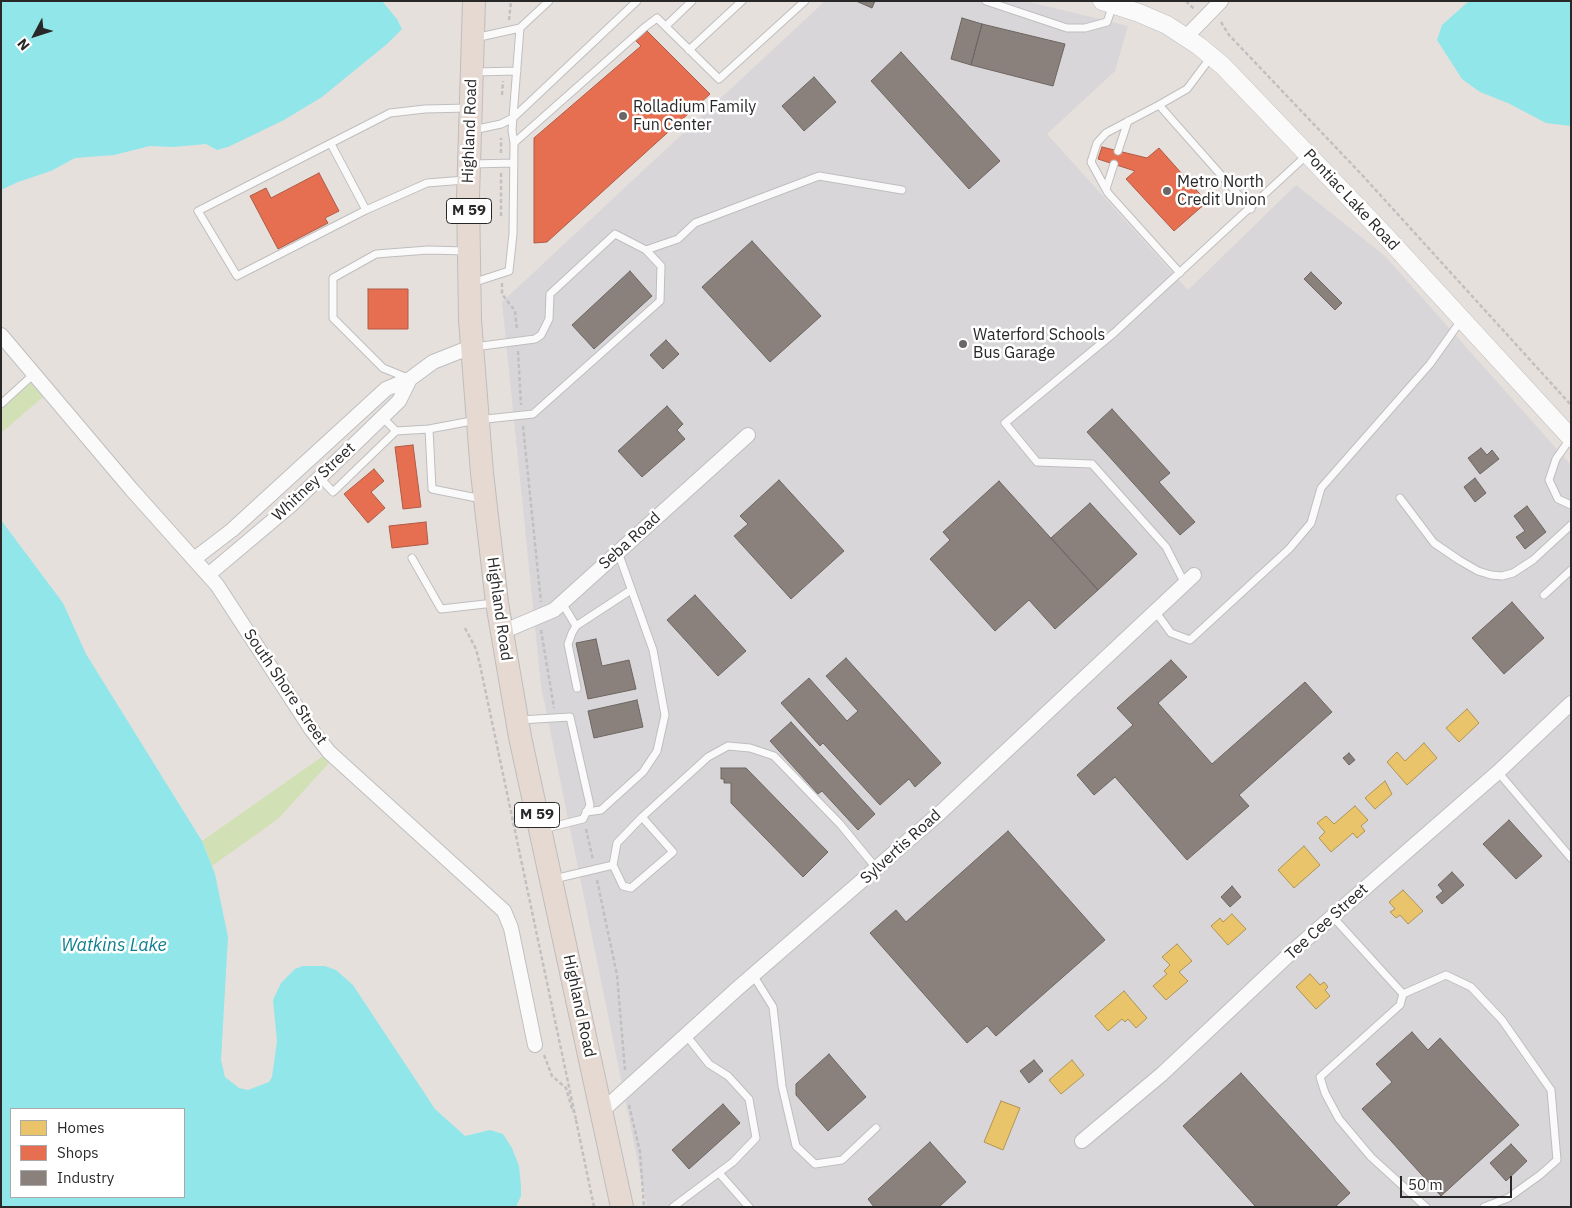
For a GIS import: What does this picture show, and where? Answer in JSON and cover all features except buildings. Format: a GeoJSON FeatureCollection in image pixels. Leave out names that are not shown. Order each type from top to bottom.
{"type":"FeatureCollection","features":[{"type":"Feature","properties":{"kind":"highway","name":"Highland Road"},"geometry":{"type":"LineString","coordinates":[[474,1],[469,172],[471,347],[485,500],[497,603],[517,720],[622,1207]]}},
{"type":"Feature","properties":{"kind":"street"},"geometry":{"type":"LineString","coordinates":[[1186,37],[1206,14],[1221,1]]}},
{"type":"Feature","properties":{"kind":"street","name":"Pontiac Lake Road"},"geometry":{"type":"LineString","coordinates":[[1108,3],[1157,20],[1186,37],[1212,56],[1309,154],[1571,438]]}},
{"type":"Feature","properties":{"kind":"street","name":"South Shore Street"},"geometry":{"type":"LineString","coordinates":[[1,335],[132,490],[208,575],[311,729],[329,752],[504,911],[511,928],[535,1045]]}},
{"type":"Feature","properties":{"kind":"street","name":"Whitney Street"},"geometry":{"type":"LineString","coordinates":[[194,558],[251,512],[386,389],[410,379],[433,362],[471,347]]}},
{"type":"Feature","properties":{"kind":"street","name":"Whitney Street"},"geometry":{"type":"LineString","coordinates":[[208,575],[317,480],[399,401],[410,379]]}},
{"type":"Feature","properties":{"kind":"street","name":"Seba Road"},"geometry":{"type":"LineString","coordinates":[[502,632],[554,610],[748,434]]}},
{"type":"Feature","properties":{"kind":"street"},"geometry":{"type":"LineString","coordinates":[[301,466],[317,480]]}},
{"type":"Feature","properties":{"kind":"street"},"geometry":{"type":"LineString","coordinates":[[251,512],[264,528]]}},
{"type":"Feature","properties":{"kind":"street","name":"Sylvertis Road"},"geometry":{"type":"LineString","coordinates":[[602,1111],[753,975],[877,868],[1190,580]]}},
{"type":"Feature","properties":{"kind":"street","name":"Tee Cee Street"},"geometry":{"type":"LineString","coordinates":[[1082,1141],[1162,1074],[1332,916],[1498,772],[1571,703]]}},
{"type":"Feature","properties":{"kind":"lane"},"geometry":{"type":"LineString","coordinates":[[474,39],[520,28],[549,1]]}},
{"type":"Feature","properties":{"kind":"lane"},"geometry":{"type":"LineString","coordinates":[[470,131],[501,124],[514,118],[637,1]]}},
{"type":"Feature","properties":{"kind":"lane"},"geometry":{"type":"LineString","coordinates":[[666,26],[692,1]]}},
{"type":"Feature","properties":{"kind":"lane"},"geometry":{"type":"LineString","coordinates":[[689,50],[742,1]]}},
{"type":"Feature","properties":{"kind":"lane"},"geometry":{"type":"LineString","coordinates":[[514,143],[657,18],[719,79],[805,1]]}},
{"type":"Feature","properties":{"kind":"lane"},"geometry":{"type":"LineString","coordinates":[[986,1],[1066,28],[1085,28],[1107,22],[1108,3]]}},
{"type":"Feature","properties":{"kind":"lane"},"geometry":{"type":"LineString","coordinates":[[469,284],[509,271],[513,234],[514,118],[520,28]]}},
{"type":"Feature","properties":{"kind":"lane"},"geometry":{"type":"LineString","coordinates":[[1180,273],[1106,189],[1091,162],[1092,152],[1096,143],[1106,133],[1187,89],[1212,56]]}},
{"type":"Feature","properties":{"kind":"lane"},"geometry":{"type":"LineString","coordinates":[[472,72],[517,71]]}},
{"type":"Feature","properties":{"kind":"lane"},"geometry":{"type":"LineString","coordinates":[[1160,105],[1251,209]]}},
{"type":"Feature","properties":{"kind":"lane"},"geometry":{"type":"LineString","coordinates":[[471,108],[425,109],[390,113],[198,211],[237,276],[366,210],[426,183],[469,172],[514,164]]}},
{"type":"Feature","properties":{"kind":"lane"},"geometry":{"type":"LineString","coordinates":[[1118,151],[1128,121]]}},
{"type":"Feature","properties":{"kind":"lane"},"geometry":{"type":"LineString","coordinates":[[331,144],[366,210]]}},
{"type":"Feature","properties":{"kind":"lane"},"geometry":{"type":"LineString","coordinates":[[1190,580],[1166,547],[1092,464],[1037,462],[1005,423],[1114,333],[1309,154]]}},
{"type":"Feature","properties":{"kind":"lane"},"geometry":{"type":"LineString","coordinates":[[1106,189],[1114,164]]}},
{"type":"Feature","properties":{"kind":"lane"},"geometry":{"type":"LineString","coordinates":[[646,250],[678,239],[695,223],[819,176],[902,190]]}},
{"type":"Feature","properties":{"kind":"lane"},"geometry":{"type":"LineString","coordinates":[[317,480],[333,492],[396,431],[429,429],[477,420],[533,414],[660,302],[661,266],[646,250],[615,234],[550,294],[549,319],[541,335],[535,338],[471,347]]}},
{"type":"Feature","properties":{"kind":"lane"},"geometry":{"type":"LineString","coordinates":[[410,379],[383,368],[333,318],[333,278],[376,254],[428,250],[469,251]]}},
{"type":"Feature","properties":{"kind":"lane"},"geometry":{"type":"LineString","coordinates":[[1156,612],[1171,633],[1190,640],[1290,549],[1311,523],[1321,488],[1430,364],[1462,319]]}},
{"type":"Feature","properties":{"kind":"lane"},"geometry":{"type":"LineString","coordinates":[[1,404],[34,374]]}},
{"type":"Feature","properties":{"kind":"lane"},"geometry":{"type":"LineString","coordinates":[[382,417],[396,431]]}},
{"type":"Feature","properties":{"kind":"lane"},"geometry":{"type":"LineString","coordinates":[[429,429],[432,489],[485,500]]}},
{"type":"Feature","properties":{"kind":"lane"},"geometry":{"type":"LineString","coordinates":[[1571,438],[1556,458],[1549,480],[1558,499],[1571,505]]}},
{"type":"Feature","properties":{"kind":"lane"},"geometry":{"type":"LineString","coordinates":[[1400,498],[1434,543],[1459,560],[1491,575],[1502,576],[1513,573],[1533,560],[1571,525]]}},
{"type":"Feature","properties":{"kind":"lane"},"geometry":{"type":"LineString","coordinates":[[586,812],[601,810],[643,772],[657,751],[665,715],[652,650],[618,552]]}},
{"type":"Feature","properties":{"kind":"lane"},"geometry":{"type":"LineString","coordinates":[[412,558],[442,608],[497,603]]}},
{"type":"Feature","properties":{"kind":"lane"},"geometry":{"type":"LineString","coordinates":[[1544,595],[1571,570]]}},
{"type":"Feature","properties":{"kind":"lane"},"geometry":{"type":"LineString","coordinates":[[577,688],[568,644],[576,626],[631,590]]}},
{"type":"Feature","properties":{"kind":"lane"},"geometry":{"type":"LineString","coordinates":[[562,603],[576,626]]}},
{"type":"Feature","properties":{"kind":"lane"},"geometry":{"type":"LineString","coordinates":[[517,720],[570,717],[590,805],[583,818],[540,830]]}},
{"type":"Feature","properties":{"kind":"lane"},"geometry":{"type":"LineString","coordinates":[[642,817],[673,852],[632,888],[623,886],[613,865],[617,843],[642,817],[708,757],[728,746],[750,748],[774,756],[840,824],[877,868]]}},
{"type":"Feature","properties":{"kind":"lane"},"geometry":{"type":"LineString","coordinates":[[1498,772],[1571,858]]}},
{"type":"Feature","properties":{"kind":"lane"},"geometry":{"type":"LineString","coordinates":[[551,880],[613,865]]}},
{"type":"Feature","properties":{"kind":"lane"},"geometry":{"type":"LineString","coordinates":[[1332,916],[1403,994]]}},
{"type":"Feature","properties":{"kind":"lane"},"geometry":{"type":"LineString","coordinates":[[1403,994],[1446,974],[1471,987],[1502,1020],[1551,1090],[1556,1160],[1540,1175],[1508,1198],[1484,1207]]}},
{"type":"Feature","properties":{"kind":"lane"},"geometry":{"type":"LineString","coordinates":[[753,975],[773,1008],[782,1086],[796,1146],[815,1164],[842,1160],[876,1128]]}},
{"type":"Feature","properties":{"kind":"lane"},"geometry":{"type":"LineString","coordinates":[[1403,994],[1400,1006],[1320,1077],[1325,1093],[1339,1119],[1371,1157],[1426,1207]]}},
{"type":"Feature","properties":{"kind":"lane"},"geometry":{"type":"LineString","coordinates":[[673,1207],[719,1173],[756,1138],[749,1099],[728,1076],[710,1064],[686,1035]]}},
{"type":"Feature","properties":{"kind":"lane"},"geometry":{"type":"LineString","coordinates":[[719,1173],[749,1207]]}},
{"type":"Feature","properties":{"kind":"path"},"geometry":{"type":"LineString","coordinates":[[1186,1],[1195,10],[1218,19],[1225,26],[1229,35],[1363,176],[1571,405]]}},
{"type":"Feature","properties":{"kind":"path"},"geometry":{"type":"LineString","coordinates":[[465,628],[480,665],[594,1207]]}},
{"type":"Feature","properties":{"kind":"path"},"geometry":{"type":"LineString","coordinates":[[535,1045],[540,1048],[552,1076],[566,1088],[576,1120]]}},
{"type":"Feature","properties":{"kind":"shaded area"},"geometry":{"type":"Polygon","coordinates":[[[825,1],[1025,1],[1128,26],[1115,71],[1047,134],[1188,290],[1296,185],[1385,256],[1571,465],[1571,1207],[647,1207],[541,686],[502,302],[825,1]]]}},
{"type":"Feature","properties":{"kind":"green space"},"geometry":{"type":"Polygon","coordinates":[[[31,383],[43,397],[1,433],[1,409],[31,383]]]}},
{"type":"Feature","properties":{"kind":"green space"},"geometry":{"type":"Polygon","coordinates":[[[323,756],[329,763],[278,819],[212,866],[202,841],[323,756]]]}},
{"type":"Feature","properties":{"kind":"water"},"geometry":{"type":"Polygon","coordinates":[[[1,1],[382,1],[397,19],[402,29],[387,44],[322,97],[284,120],[228,147],[217,150],[206,144],[173,147],[150,146],[114,155],[75,158],[51,171],[1,190],[1,1]]]}},
{"type":"Feature","properties":{"kind":"water"},"geometry":{"type":"Polygon","coordinates":[[[1469,1],[1571,2],[1571,126],[1546,123],[1508,103],[1480,92],[1462,79],[1437,40],[1442,25],[1469,1]]]}},
{"type":"Feature","properties":{"kind":"water","name":"Watkins Lake"},"geometry":{"type":"Polygon","coordinates":[[[1,520],[63,603],[86,654],[202,841],[215,874],[228,937],[221,1060],[225,1077],[239,1088],[248,1090],[269,1082],[272,1077],[277,1041],[273,1000],[281,983],[295,969],[303,966],[325,966],[336,970],[353,985],[435,1109],[465,1136],[490,1130],[503,1134],[512,1148],[519,1166],[521,1196],[516,1207],[1,1207],[1,520]]]}},
{"type":"Feature","properties":{"kind":"place","name":"Rolladium Family Fun Center"},"geometry":{"type":"Point","coordinates":[623,116]}},
{"type":"Feature","properties":{"kind":"place","name":"Metro North Credit Union"},"geometry":{"type":"Point","coordinates":[1167,191]}},
{"type":"Feature","properties":{"kind":"place","name":"Waterford Schools Bus Garage"},"geometry":{"type":"Point","coordinates":[963,344]}}]}
